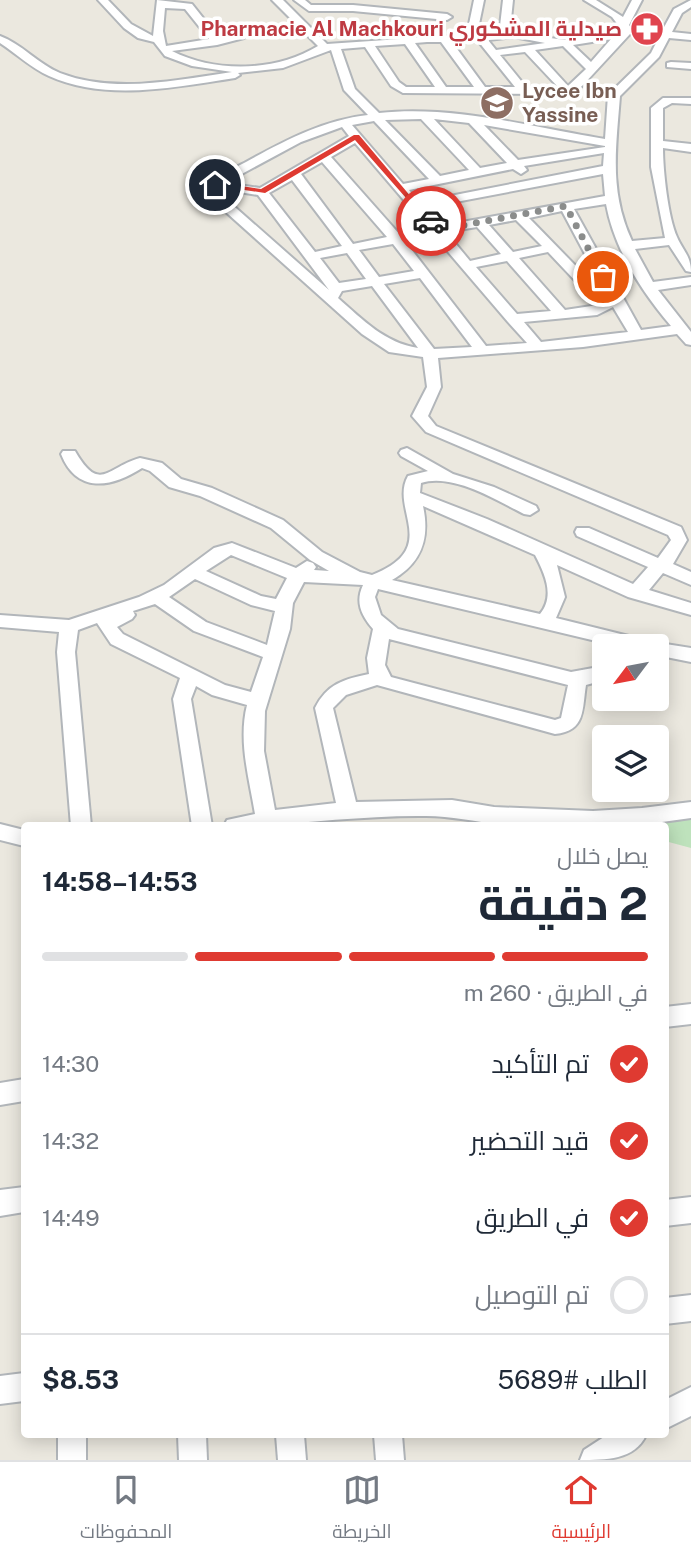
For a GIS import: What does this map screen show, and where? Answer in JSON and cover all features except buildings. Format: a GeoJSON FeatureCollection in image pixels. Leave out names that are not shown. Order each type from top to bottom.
{"type":"FeatureCollection","features":[{"type":"Feature","properties":{"kind":"street"},"geometry":{"type":"LineString","coordinates":[[103,0],[127,27],[145,39],[195,62],[244,69],[259,69],[287,62],[329,47],[408,40],[445,27]]}},
{"type":"Feature","properties":{"kind":"street"},"geometry":{"type":"LineString","coordinates":[[277,0],[329,47],[350,90],[438,181]]}},
{"type":"Feature","properties":{"kind":"street"},"geometry":{"type":"LineString","coordinates":[[299,0],[309,8],[351,4],[390,11],[400,20],[477,33],[514,34],[565,43],[591,68]]}},
{"type":"Feature","properties":{"kind":"street"},"geometry":{"type":"LineString","coordinates":[[369,0],[450,8],[445,27],[482,91]]}},
{"type":"Feature","properties":{"kind":"street"},"geometry":{"type":"LineString","coordinates":[[479,0],[477,33],[524,92]]}},
{"type":"Feature","properties":{"kind":"street"},"geometry":{"type":"LineString","coordinates":[[477,33],[504,29],[508,0]]}},
{"type":"Feature","properties":{"kind":"street"},"geometry":{"type":"LineString","coordinates":[[589,0],[616,15],[624,30]]}},
{"type":"Feature","properties":{"kind":"street"},"geometry":{"type":"LineString","coordinates":[[368,43],[399,88],[524,92],[566,90],[578,84],[624,30],[637,0]]}},
{"type":"Feature","properties":{"kind":"street"},"geometry":{"type":"LineString","coordinates":[[161,45],[161,3],[188,6],[217,42]]}},
{"type":"Feature","properties":{"kind":"street"},"geometry":{"type":"LineString","coordinates":[[686,5],[655,55],[614,95],[608,169],[611,199],[625,246],[649,287],[691,341]]}},
{"type":"Feature","properties":{"kind":"street"},"geometry":{"type":"LineString","coordinates":[[494,53],[565,43],[624,30],[691,37]]}},
{"type":"Feature","properties":{"kind":"street"},"geometry":{"type":"LineString","coordinates":[[161,45],[239,38]]}},
{"type":"Feature","properties":{"kind":"street"},"geometry":{"type":"LineString","coordinates":[[0,39],[59,76],[104,85],[163,85],[235,75],[244,69]]}},
{"type":"Feature","properties":{"kind":"street"},"geometry":{"type":"LineString","coordinates":[[408,40],[443,91]]}},
{"type":"Feature","properties":{"kind":"street"},"geometry":{"type":"LineString","coordinates":[[527,48],[566,90]]}},
{"type":"Feature","properties":{"kind":"street"},"geometry":{"type":"LineString","coordinates":[[671,65],[691,66]]}},
{"type":"Feature","properties":{"kind":"street"},"geometry":{"type":"LineString","coordinates":[[691,101],[667,100],[657,106],[657,167],[680,247],[691,268]]}},
{"type":"Feature","properties":{"kind":"street"},"geometry":{"type":"LineString","coordinates":[[611,146],[471,118],[424,115],[379,117],[344,123],[307,135],[215,185],[213,194],[219,202],[335,294],[384,344],[403,352],[430,354],[537,346],[680,329]]}},
{"type":"Feature","properties":{"kind":"street"},"geometry":{"type":"LineString","coordinates":[[424,115],[477,172]]}},
{"type":"Feature","properties":{"kind":"street"},"geometry":{"type":"LineString","coordinates":[[471,118],[535,183]]}},
{"type":"Feature","properties":{"kind":"street"},"geometry":{"type":"LineString","coordinates":[[344,123],[537,346]]}},
{"type":"Feature","properties":{"kind":"street"},"geometry":{"type":"LineString","coordinates":[[215,185],[262,192],[356,137]]}},
{"type":"Feature","properties":{"kind":"street"},"geometry":{"type":"LineString","coordinates":[[659,144],[691,148]]}},
{"type":"Feature","properties":{"kind":"street"},"geometry":{"type":"LineString","coordinates":[[402,188],[611,146]]}},
{"type":"Feature","properties":{"kind":"street"},"geometry":{"type":"LineString","coordinates":[[324,156],[396,239],[482,350]]}},
{"type":"Feature","properties":{"kind":"street"},"geometry":{"type":"LineString","coordinates":[[416,206],[608,169]]}},
{"type":"Feature","properties":{"kind":"street"},"geometry":{"type":"LineString","coordinates":[[295,174],[430,354],[433,392],[420,416],[431,429],[675,531],[679,536],[677,544],[667,560],[657,566],[653,576],[634,593]]}},
{"type":"Feature","properties":{"kind":"street"},"geometry":{"type":"LineString","coordinates":[[262,192],[312,256],[335,294]]}},
{"type":"Feature","properties":{"kind":"street"},"geometry":{"type":"LineString","coordinates":[[438,230],[611,199]]}},
{"type":"Feature","properties":{"kind":"street"},"geometry":{"type":"LineString","coordinates":[[566,206],[588,251],[637,336]]}},
{"type":"Feature","properties":{"kind":"street"},"geometry":{"type":"LineString","coordinates":[[513,319],[597,311],[607,306],[519,215]]}},
{"type":"Feature","properties":{"kind":"street"},"geometry":{"type":"LineString","coordinates":[[480,222],[561,314]]}},
{"type":"Feature","properties":{"kind":"street"},"geometry":{"type":"LineString","coordinates":[[312,256],[396,239]]}},
{"type":"Feature","properties":{"kind":"street"},"geometry":{"type":"LineString","coordinates":[[625,246],[680,247]]}},
{"type":"Feature","properties":{"kind":"street"},"geometry":{"type":"LineString","coordinates":[[469,265],[550,248]]}},
{"type":"Feature","properties":{"kind":"street"},"geometry":{"type":"LineString","coordinates":[[335,294],[377,282],[422,274]]}},
{"type":"Feature","properties":{"kind":"street"},"geometry":{"type":"LineString","coordinates":[[649,287],[691,281]]}},
{"type":"Feature","properties":{"kind":"street"},"geometry":{"type":"LineString","coordinates":[[407,453],[449,477],[530,510]]}},
{"type":"Feature","properties":{"kind":"street"},"geometry":{"type":"LineString","coordinates":[[69,454],[77,471],[92,479],[120,475],[140,463],[156,467],[175,483],[200,490],[277,524],[316,556],[364,579],[401,568],[413,554],[419,530],[411,496],[412,484],[419,477],[449,477]]}},
{"type":"Feature","properties":{"kind":"street"},"geometry":{"type":"LineString","coordinates":[[411,496],[476,520],[634,593],[691,609]]}},
{"type":"Feature","properties":{"kind":"street"},"geometry":{"type":"LineString","coordinates":[[583,533],[691,579]]}},
{"type":"Feature","properties":{"kind":"street"},"geometry":{"type":"LineString","coordinates":[[257,701],[219,690],[117,639],[105,625],[185,589],[220,552],[232,549],[299,576],[364,579],[597,634]]}},
{"type":"Feature","properties":{"kind":"street"},"geometry":{"type":"LineString","coordinates":[[543,553],[557,582],[552,613],[544,621]]}},
{"type":"Feature","properties":{"kind":"street"},"geometry":{"type":"LineString","coordinates":[[266,818],[253,740],[257,701],[283,622],[284,607],[291,585],[316,556]]}},
{"type":"Feature","properties":{"kind":"street"},"geometry":{"type":"LineString","coordinates":[[205,569],[257,601],[284,607]]}},
{"type":"Feature","properties":{"kind":"street"},"geometry":{"type":"LineString","coordinates":[[0,621],[69,626],[145,601],[205,569]]}},
{"type":"Feature","properties":{"kind":"street"},"geometry":{"type":"LineString","coordinates":[[364,579],[367,606],[382,629],[502,663],[578,679],[592,676]]}},
{"type":"Feature","properties":{"kind":"street"},"geometry":{"type":"LineString","coordinates":[[162,601],[172,610],[222,635],[272,653]]}},
{"type":"Feature","properties":{"kind":"street"},"geometry":{"type":"LineString","coordinates":[[69,626],[66,652],[81,822]]}},
{"type":"Feature","properties":{"kind":"street"},"geometry":{"type":"LineString","coordinates":[[379,678],[374,665],[382,629]]}},
{"type":"Feature","properties":{"kind":"street"},"geometry":{"type":"LineString","coordinates":[[669,651],[691,655]]}},
{"type":"Feature","properties":{"kind":"street"},"geometry":{"type":"LineString","coordinates":[[190,675],[182,699],[201,822]]}},
{"type":"Feature","properties":{"kind":"street"},"geometry":{"type":"LineString","coordinates":[[348,809],[324,708],[329,695],[336,690],[379,678],[391,684],[558,727],[565,726],[570,721],[578,679]]}},
{"type":"Feature","properties":{"kind":"street"},"geometry":{"type":"LineString","coordinates":[[250,822],[266,818],[321,818],[348,809],[458,817],[492,814],[534,821],[608,822],[691,810]]}},
{"type":"Feature","properties":{"kind":"street"},"geometry":{"type":"LineString","coordinates":[[669,1017],[691,1014]]}},
{"type":"Feature","properties":{"kind":"street"},"geometry":{"type":"LineString","coordinates":[[0,1094],[21,1090]]}},
{"type":"Feature","properties":{"kind":"street"},"geometry":{"type":"LineString","coordinates":[[0,1203],[21,1200]]}},
{"type":"Feature","properties":{"kind":"street"},"geometry":{"type":"LineString","coordinates":[[669,1213],[691,1210]]}},
{"type":"Feature","properties":{"kind":"street"},"geometry":{"type":"LineString","coordinates":[[669,1311],[691,1308]]}},
{"type":"Feature","properties":{"kind":"street"},"geometry":{"type":"LineString","coordinates":[[0,1390],[21,1387]]}},
{"type":"Feature","properties":{"kind":"street"},"geometry":{"type":"LineString","coordinates":[[669,1413],[691,1401]]}},
{"type":"Feature","properties":{"kind":"street"},"geometry":{"type":"LineString","coordinates":[[72,1438],[72,1460]]}},
{"type":"Feature","properties":{"kind":"street"},"geometry":{"type":"LineString","coordinates":[[192,1438],[193,1460]]}},
{"type":"Feature","properties":{"kind":"street"},"geometry":{"type":"LineString","coordinates":[[290,1438],[292,1460]]}},
{"type":"Feature","properties":{"kind":"street"},"geometry":{"type":"LineString","coordinates":[[388,1438],[390,1460]]}},
{"type":"Feature","properties":{"kind":"street"},"geometry":{"type":"LineString","coordinates":[[594,1460],[627,1438]]}},
{"type":"Feature","properties":{"kind":"green space"},"geometry":{"type":"Polygon","coordinates":[[[691,812],[691,848],[669,842],[669,822],[660,822],[691,812]]]}},
{"type":"Feature","properties":{"kind":"way so far"},"geometry":{"type":"LineString","coordinates":[[431,221],[438,230],[566,206],[603,277]]}},
{"type":"Feature","properties":{"kind":"place","name":"Pharmacie Al Machkouri صيدلية المشكوري"},"geometry":{"type":"Point","coordinates":[647,29]}},
{"type":"Feature","properties":{"kind":"place","name":"Lycee Ibn Yassine"},"geometry":{"type":"Point","coordinates":[497,103]}},
{"type":"Feature","properties":{"kind":"route"},"geometry":{"type":"LineString","coordinates":[[215,185],[262,192],[356,137],[431,221]]}}]}
